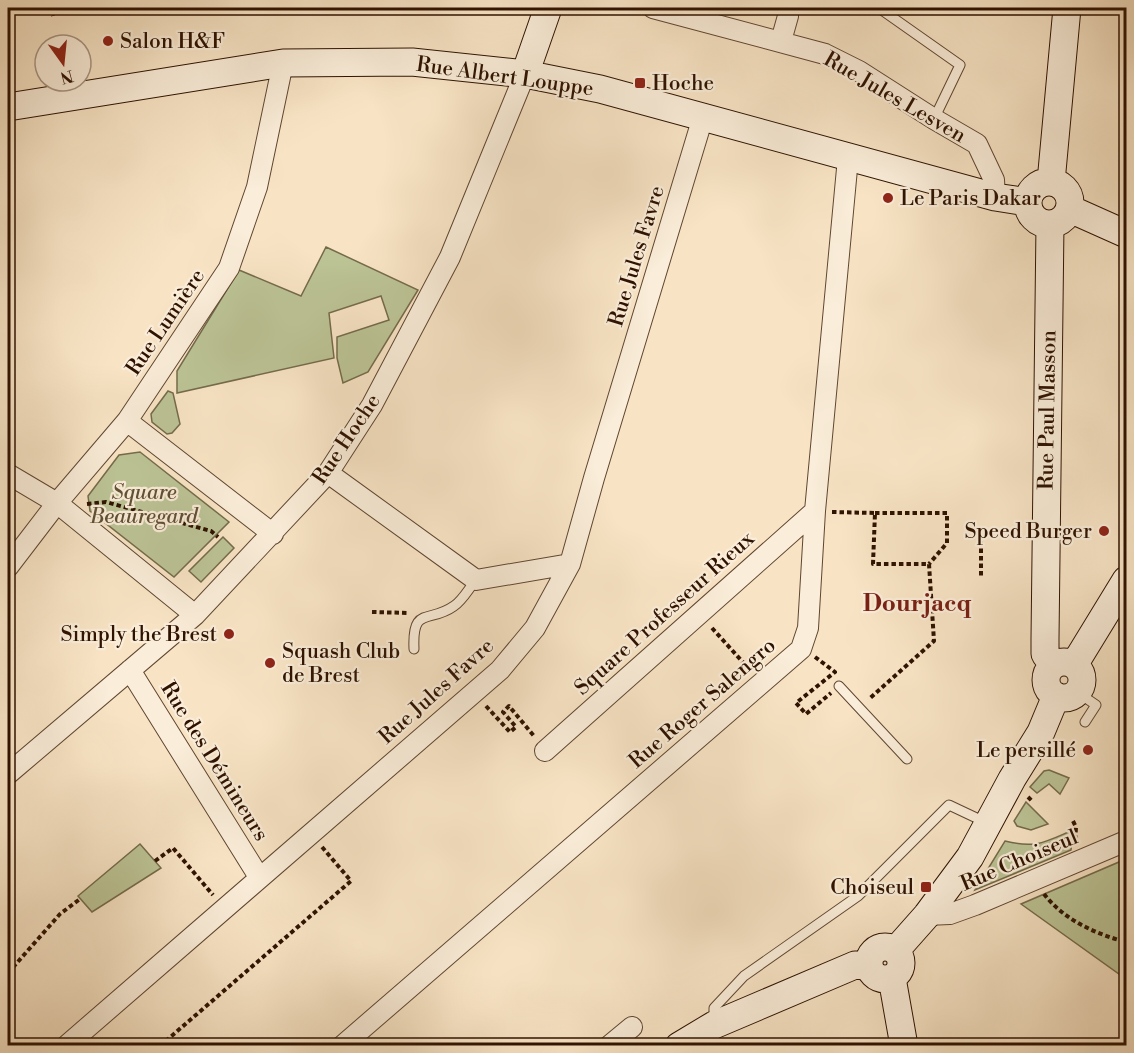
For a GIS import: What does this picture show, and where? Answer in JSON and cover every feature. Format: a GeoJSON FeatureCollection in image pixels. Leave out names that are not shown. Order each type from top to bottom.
{"type":"FeatureCollection","features":[{"type":"Feature","properties":{"kind":"main road","name":"Rue Hoche"},"geometry":{"type":"LineString","coordinates":[[525,75],[548,8]]}},
{"type":"Feature","properties":{"kind":"main road"},"geometry":{"type":"LineString","coordinates":[[1051,182],[1067,8]]}},
{"type":"Feature","properties":{"kind":"main road","name":"Rue Albert Louppe"},"geometry":{"type":"LineString","coordinates":[[8,107],[283,63],[412,62],[525,75],[631,97],[995,197],[1028,202]]}},
{"type":"Feature","properties":{"kind":"main road"},"geometry":{"type":"LineString","coordinates":[[1060,217],[1070,197],[1062,186],[1051,182],[1040,184],[1032,191],[1028,202],[1031,213],[1039,222],[1060,217],[1126,234]]}},
{"type":"Feature","properties":{"kind":"main road","name":"Rue Paul Masson"},"geometry":{"type":"LineString","coordinates":[[1060,217],[1045,654],[1064,665]]}},
{"type":"Feature","properties":{"kind":"main road"},"geometry":{"type":"LineString","coordinates":[[904,1046],[880,972],[868,959],[877,948],[884,946],[896,950],[927,915],[970,858],[1041,732],[1067,694],[1048,689],[1046,679],[1064,665],[1126,580]]}},
{"type":"Feature","properties":{"kind":"main road"},"geometry":{"type":"LineString","coordinates":[[679,1046],[714,1025],[855,965],[880,972]]}},
{"type":"Feature","properties":{"kind":"street","name":"Rue Jules Lesven"},"geometry":{"type":"LineString","coordinates":[[652,8],[825,54],[859,71],[934,120],[977,144],[994,180],[995,197]]}},
{"type":"Feature","properties":{"kind":"street"},"geometry":{"type":"LineString","coordinates":[[781,41],[788,16]]}},
{"type":"Feature","properties":{"kind":"street","name":"Rue Lumière"},"geometry":{"type":"LineString","coordinates":[[8,567],[57,503],[127,422],[230,268],[257,187],[283,63]]}},
{"type":"Feature","properties":{"kind":"street","name":"Rue Hoche"},"geometry":{"type":"LineString","coordinates":[[8,774],[195,615],[328,473],[372,405],[450,257],[525,75]]}},
{"type":"Feature","properties":{"kind":"street","name":"Rue Jules Favre"},"geometry":{"type":"LineString","coordinates":[[66,1046],[500,670],[535,628],[570,564],[703,117]]}},
{"type":"Feature","properties":{"kind":"street","name":"Rue Roger Salengro"},"geometry":{"type":"LineString","coordinates":[[342,1046],[801,649],[808,628],[815,511],[848,158]]}},
{"type":"Feature","properties":{"kind":"street"},"geometry":{"type":"LineString","coordinates":[[127,422],[273,534]]}},
{"type":"Feature","properties":{"kind":"street"},"geometry":{"type":"LineString","coordinates":[[328,473],[476,580],[570,564]]}},
{"type":"Feature","properties":{"kind":"street"},"geometry":{"type":"LineString","coordinates":[[8,474],[57,503],[195,615]]}},
{"type":"Feature","properties":{"kind":"street","name":"Square Professeur Rieux"},"geometry":{"type":"LineString","coordinates":[[545,751],[815,511]]}},
{"type":"Feature","properties":{"kind":"street","name":"Rue des Démineurs"},"geometry":{"type":"LineString","coordinates":[[129,670],[259,877]]}},
{"type":"Feature","properties":{"kind":"street","name":"Rue Choiseul"},"geometry":{"type":"LineString","coordinates":[[927,915],[950,914],[1122,843]]}},
{"type":"Feature","properties":{"kind":"street"},"geometry":{"type":"LineString","coordinates":[[609,1046],[632,1027]]}},
{"type":"Feature","properties":{"kind":"lane"},"geometry":{"type":"LineString","coordinates":[[879,8],[960,65],[934,120]]}},
{"type":"Feature","properties":{"kind":"lane"},"geometry":{"type":"LineString","coordinates":[[414,649],[413,630],[418,621],[456,605],[476,580]]}},
{"type":"Feature","properties":{"kind":"lane"},"geometry":{"type":"LineString","coordinates":[[839,686],[907,759]]}},
{"type":"Feature","properties":{"kind":"lane"},"geometry":{"type":"LineString","coordinates":[[1067,694],[1096,705],[1085,722]]}},
{"type":"Feature","properties":{"kind":"lane"},"geometry":{"type":"LineString","coordinates":[[714,1025],[714,1008],[744,976],[858,896],[945,802],[988,824]]}},
{"type":"Feature","properties":{"kind":"path"},"geometry":{"type":"LineString","coordinates":[[51,8],[53,16]]}},
{"type":"Feature","properties":{"kind":"path"},"geometry":{"type":"LineString","coordinates":[[81,505],[105,502],[211,531],[218,537]]}},
{"type":"Feature","properties":{"kind":"path"},"geometry":{"type":"LineString","coordinates":[[815,511],[947,513],[947,543],[929,564],[934,641],[859,707]]}},
{"type":"Feature","properties":{"kind":"path"},"geometry":{"type":"LineString","coordinates":[[875,513],[873,564],[929,564]]}},
{"type":"Feature","properties":{"kind":"path"},"geometry":{"type":"LineString","coordinates":[[981,541],[981,576]]}},
{"type":"Feature","properties":{"kind":"path"},"geometry":{"type":"LineString","coordinates":[[372,612],[396,611]]}},
{"type":"Feature","properties":{"kind":"path"},"geometry":{"type":"LineString","coordinates":[[716,632],[762,683]]}},
{"type":"Feature","properties":{"kind":"path"},"geometry":{"type":"LineString","coordinates":[[801,649],[828,664],[835,672],[796,702],[806,714],[839,686]]}},
{"type":"Feature","properties":{"kind":"path"},"geometry":{"type":"LineString","coordinates":[[492,712],[510,732],[516,727],[503,712],[509,706],[526,727]]}},
{"type":"Feature","properties":{"kind":"path"},"geometry":{"type":"LineString","coordinates":[[1028,797],[1033,802]]}},
{"type":"Feature","properties":{"kind":"path"},"geometry":{"type":"LineString","coordinates":[[1073,821],[1076,827],[1075,852]]}},
{"type":"Feature","properties":{"kind":"path"},"geometry":{"type":"LineString","coordinates":[[160,1046],[351,881],[310,833]]}},
{"type":"Feature","properties":{"kind":"path"},"geometry":{"type":"LineString","coordinates":[[155,861],[172,848],[224,907]]}},
{"type":"Feature","properties":{"kind":"path"},"geometry":{"type":"LineString","coordinates":[[1044,893],[1050,901],[1083,926],[1100,935],[1126,942]]}},
{"type":"Feature","properties":{"kind":"path"},"geometry":{"type":"LineString","coordinates":[[8,973],[60,914],[80,899]]}},
{"type":"Feature","properties":{"kind":"path"},"geometry":{"type":"LineString","coordinates":[[8,1036],[18,1046]]}},
{"type":"Feature","properties":{"kind":"green space"},"geometry":{"type":"Polygon","coordinates":[[[326,247],[418,290],[368,372],[343,383],[337,358],[337,337],[389,320],[381,296],[329,313],[334,358],[177,393],[177,371],[239,270],[301,296],[326,247]]]}},
{"type":"Feature","properties":{"kind":"green space"},"geometry":{"type":"Polygon","coordinates":[[[168,391],[173,393],[180,424],[172,433],[167,434],[152,422],[151,414],[168,391]]]}},
{"type":"Feature","properties":{"kind":"green space","name":"Square Beauregard"},"geometry":{"type":"Polygon","coordinates":[[[140,452],[229,522],[174,577],[90,511],[88,496],[119,455],[140,452]]]}},
{"type":"Feature","properties":{"kind":"green space"},"geometry":{"type":"Polygon","coordinates":[[[223,537],[234,548],[201,582],[189,571],[223,537]]]}},
{"type":"Feature","properties":{"kind":"green space"},"geometry":{"type":"Polygon","coordinates":[[[1049,770],[1069,778],[1060,794],[1049,784],[1037,793],[1030,787],[1044,771],[1049,770]]]}},
{"type":"Feature","properties":{"kind":"green space"},"geometry":{"type":"Polygon","coordinates":[[[1026,802],[1048,824],[1031,830],[1017,826],[1014,821],[1026,802]]]}},
{"type":"Feature","properties":{"kind":"green space"},"geometry":{"type":"Polygon","coordinates":[[[1073,830],[1071,850],[975,890],[1005,841],[1025,844],[1040,843],[1073,830]]]}},
{"type":"Feature","properties":{"kind":"green space"},"geometry":{"type":"Polygon","coordinates":[[[140,844],[161,868],[92,912],[78,896],[140,844]]]}},
{"type":"Feature","properties":{"kind":"green space"},"geometry":{"type":"Polygon","coordinates":[[[1126,859],[1126,979],[1021,904],[1126,859]]]}},
{"type":"Feature","properties":{"kind":"place","name":"Salon H&F"},"geometry":{"type":"Point","coordinates":[108,41]}},
{"type":"Feature","properties":{"kind":"place","name":"Hoche"},"geometry":{"type":"Point","coordinates":[640,83]}},
{"type":"Feature","properties":{"kind":"place","name":"Le Paris Dakar"},"geometry":{"type":"Point","coordinates":[888,198]}},
{"type":"Feature","properties":{"kind":"place","name":"Speed Burger"},"geometry":{"type":"Point","coordinates":[1104,531]}},
{"type":"Feature","properties":{"kind":"place","name":"Simply the Brest"},"geometry":{"type":"Point","coordinates":[229,634]}},
{"type":"Feature","properties":{"kind":"place","name":"Squash Club de Brest"},"geometry":{"type":"Point","coordinates":[270,663]}},
{"type":"Feature","properties":{"kind":"place","name":"Le persillé"},"geometry":{"type":"Point","coordinates":[1088,750]}},
{"type":"Feature","properties":{"kind":"place","name":"Choiseul"},"geometry":{"type":"Point","coordinates":[926,887]}},
{"type":"Feature","properties":{"kind":"district","name":"Dourjacq"},"geometry":{"type":"Point","coordinates":[917,603]}}]}
